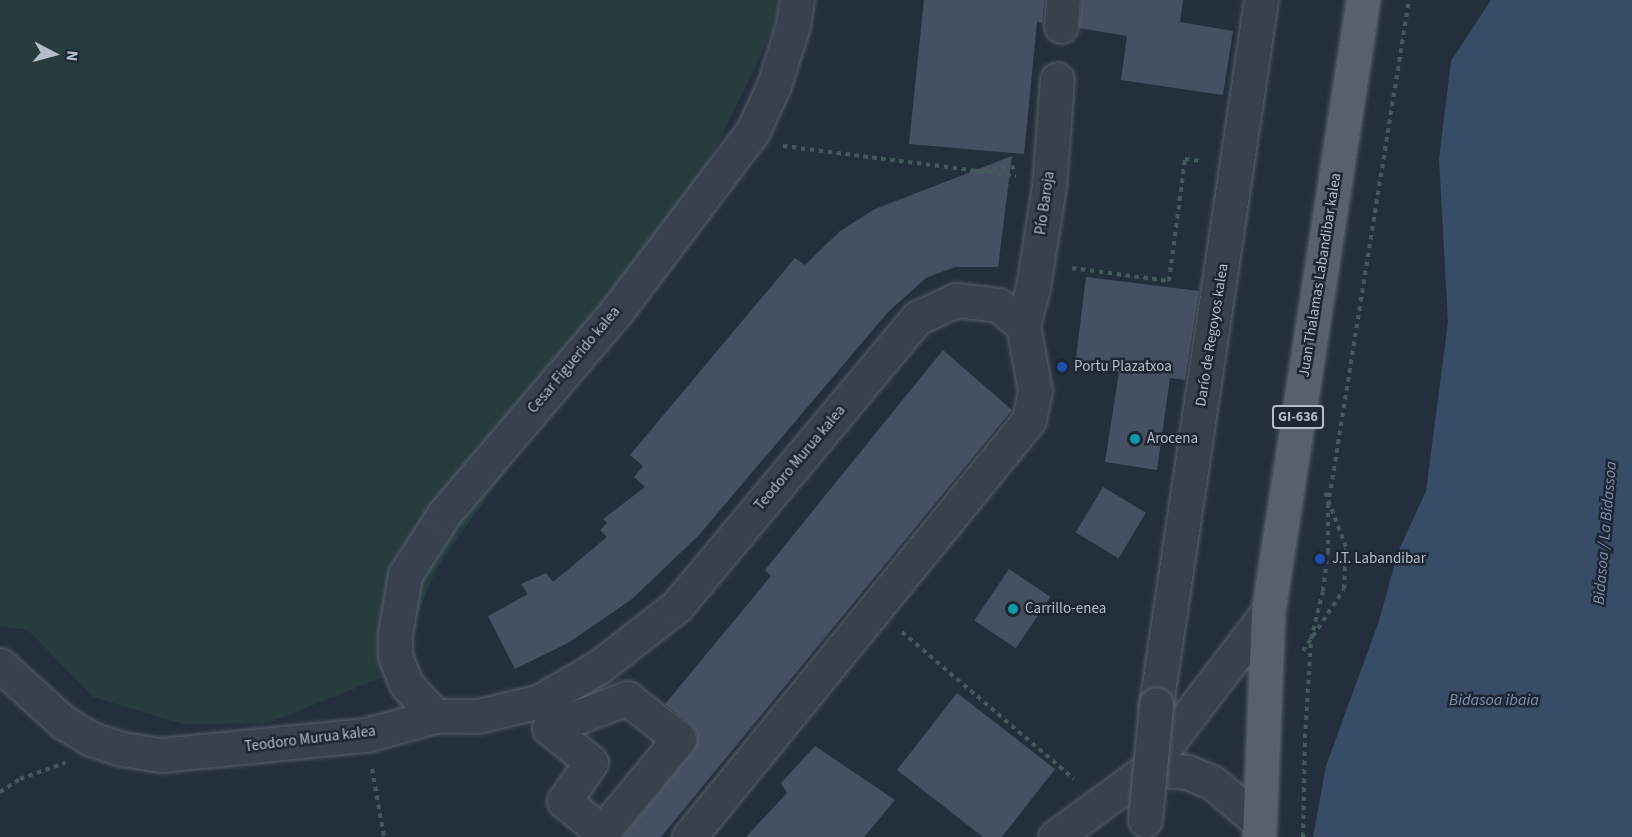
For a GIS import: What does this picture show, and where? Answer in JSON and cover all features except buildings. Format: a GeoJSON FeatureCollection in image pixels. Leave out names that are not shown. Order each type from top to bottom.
{"type":"FeatureCollection","features":[{"type":"Feature","properties":{"kind":"main road","name":"Juan Thalamas Labandibar kalea"},"geometry":{"type":"LineString","coordinates":[[1259,830],[1268,612],[1363,0]]}},
{"type":"Feature","properties":{"kind":"street","name":"Cesar Figuerido kalea"},"geometry":{"type":"LineString","coordinates":[[435,716],[406,684],[395,655],[395,635],[405,575],[444,514],[616,312],[753,131],[774,85],[793,25],[797,0]]}},
{"type":"Feature","properties":{"kind":"street","name":"Darío de Regoyos kalea"},"geometry":{"type":"LineString","coordinates":[[1144,828],[1156,705],[1261,0]]}},
{"type":"Feature","properties":{"kind":"street","name":"Pío Baroja"},"geometry":{"type":"LineString","coordinates":[[1023,325],[1033,286],[1049,186],[1057,79]]}},
{"type":"Feature","properties":{"kind":"street","name":"Teodoro Murua kalea"},"geometry":{"type":"LineString","coordinates":[[0,665],[63,722],[91,738],[122,749],[161,755],[366,735],[435,716],[478,716],[540,701],[600,666],[677,606],[917,318],[956,300],[998,305],[1023,325]]}},
{"type":"Feature","properties":{"kind":"street"},"geometry":{"type":"LineString","coordinates":[[689,837],[1029,420],[1035,391],[1023,325]]}},
{"type":"Feature","properties":{"kind":"street"},"geometry":{"type":"LineString","coordinates":[[1055,837],[1148,769],[1268,612]]}},
{"type":"Feature","properties":{"kind":"street"},"geometry":{"type":"LineString","coordinates":[[627,698],[679,739],[602,832],[564,801],[591,762],[549,728],[627,698]]}},
{"type":"Feature","properties":{"kind":"street"},"geometry":{"type":"LineString","coordinates":[[1148,769],[1187,772],[1212,782],[1259,830]]}},
{"type":"Feature","properties":{"kind":"path"},"geometry":{"type":"LineString","coordinates":[[1303,837],[1305,738],[1311,639],[1323,591],[1328,553],[1328,506],[1408,0]]}},
{"type":"Feature","properties":{"kind":"path"},"geometry":{"type":"LineString","coordinates":[[775,145],[990,174]]}},
{"type":"Feature","properties":{"kind":"path"},"geometry":{"type":"LineString","coordinates":[[1075,268],[1169,280],[1185,159]]}},
{"type":"Feature","properties":{"kind":"path"},"geometry":{"type":"LineString","coordinates":[[876,610],[1102,802]]}},
{"type":"Feature","properties":{"kind":"path"},"geometry":{"type":"LineString","coordinates":[[0,792],[20,779],[68,762]]}},
{"type":"Feature","properties":{"kind":"path"},"geometry":{"type":"LineString","coordinates":[[371,763],[384,837]]}},
{"type":"Feature","properties":{"kind":"green space"},"geometry":{"type":"Polygon","coordinates":[[[0,0],[779,0],[775,25],[676,231],[438,566],[391,674],[268,723],[183,724],[93,697],[28,630],[0,626],[0,0]]]}},
{"type":"Feature","properties":{"kind":"water","name":"Bidasoa ibaia"},"geometry":{"type":"Polygon","coordinates":[[[1491,0],[1632,0],[1632,837],[1313,837],[1326,766],[1379,621],[1398,552],[1426,491],[1448,322],[1439,159],[1451,61],[1491,0]]]}},
{"type":"Feature","properties":{"kind":"place","name":"Portu Plazatxoa"},"geometry":{"type":"Point","coordinates":[1062,367]}},
{"type":"Feature","properties":{"kind":"place","name":"Arocena"},"geometry":{"type":"Point","coordinates":[1135,439]}},
{"type":"Feature","properties":{"kind":"place","name":"J.T. Labandibar"},"geometry":{"type":"Point","coordinates":[1320,559]}},
{"type":"Feature","properties":{"kind":"place","name":"Carrillo-enea"},"geometry":{"type":"Point","coordinates":[1013,609]}},
{"type":"Feature","properties":{"kind":"water label","name":"Bidasoa / La Bidassoa"},"geometry":{"type":"Point","coordinates":[1605,533]}}]}
